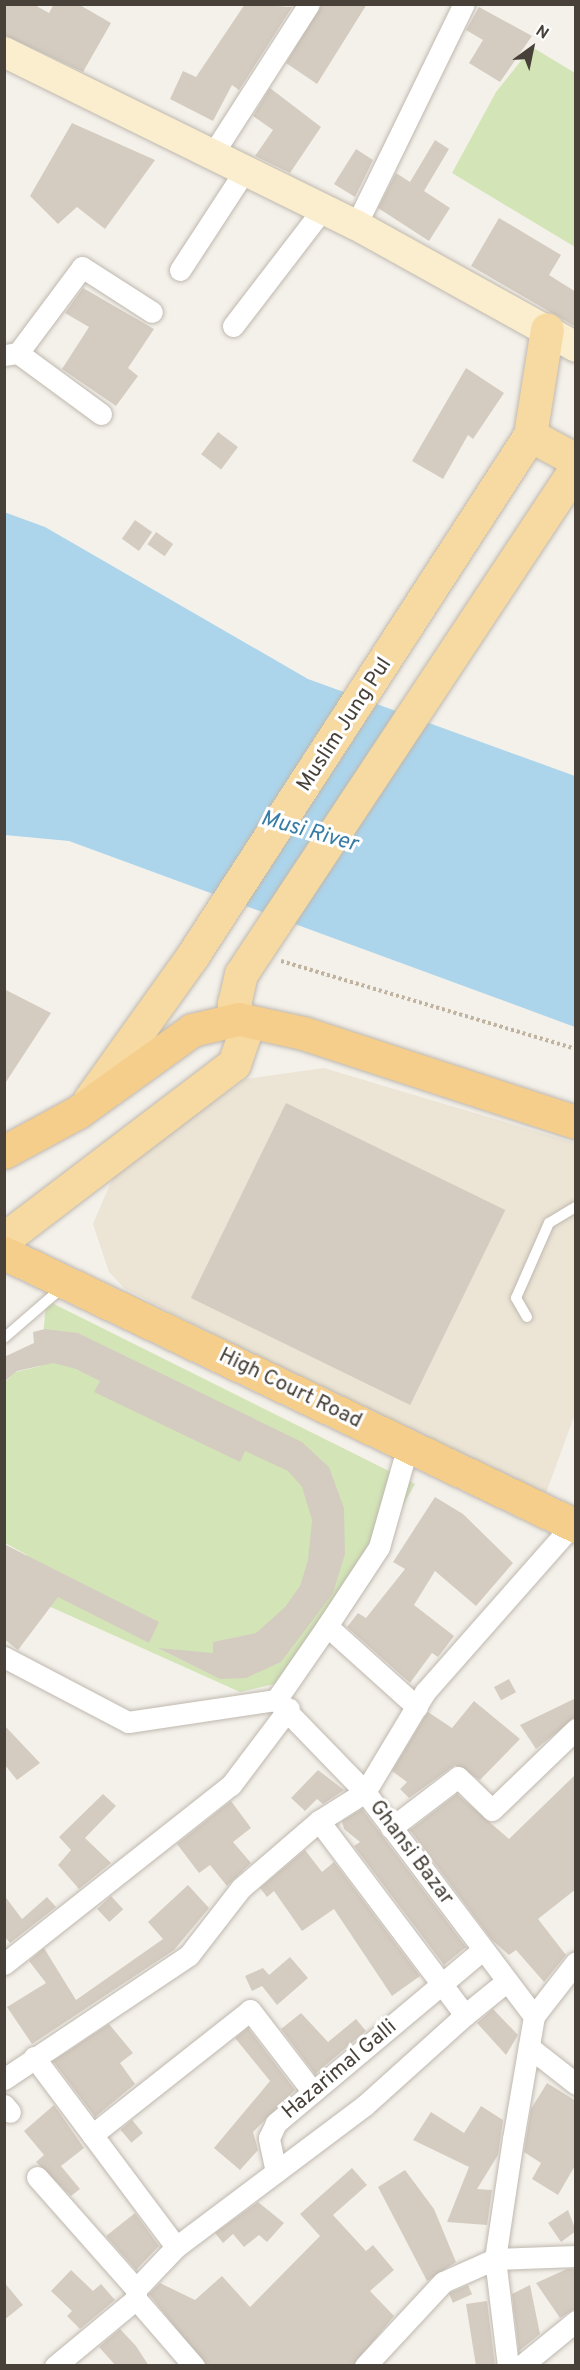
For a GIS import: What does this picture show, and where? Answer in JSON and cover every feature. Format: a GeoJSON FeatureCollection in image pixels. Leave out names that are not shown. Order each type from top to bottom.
{"type":"FeatureCollection","features":[{"type":"Feature","properties":{"kind":"highway"},"geometry":{"type":"LineString","coordinates":[[4,1152],[67,1119],[192,1030],[239,1019],[303,1033],[576,1122]]}},
{"type":"Feature","properties":{"kind":"highway"},"geometry":{"type":"LineString","coordinates":[[4,1177],[35,1155],[67,1119]]}},
{"type":"Feature","properties":{"kind":"highway","name":"High Court Road"},"geometry":{"type":"LineString","coordinates":[[4,1253],[574,1525]]}},
{"type":"Feature","properties":{"kind":"main road"},"geometry":{"type":"LineString","coordinates":[[4,52],[244,172],[356,225],[576,347]]}},
{"type":"Feature","properties":{"kind":"main road"},"geometry":{"type":"LineString","coordinates":[[547,329],[530,435],[576,460]]}},
{"type":"Feature","properties":{"kind":"main road","name":"Muslim Jung Pul"},"geometry":{"type":"LineString","coordinates":[[67,1119],[193,955],[477,524],[530,435]]}},
{"type":"Feature","properties":{"kind":"main road"},"geometry":{"type":"LineString","coordinates":[[4,1239],[234,1064],[244,1035],[239,1019],[235,989],[256,969],[515,559],[576,468]]}},
{"type":"Feature","properties":{"kind":"street"},"geometry":{"type":"LineString","coordinates":[[212,155],[309,4]]}},
{"type":"Feature","properties":{"kind":"street"},"geometry":{"type":"LineString","coordinates":[[356,225],[464,4]]}},
{"type":"Feature","properties":{"kind":"street"},"geometry":{"type":"LineString","coordinates":[[180,270],[244,172]]}},
{"type":"Feature","properties":{"kind":"street"},"geometry":{"type":"LineString","coordinates":[[233,327],[322,210]]}},
{"type":"Feature","properties":{"kind":"street"},"geometry":{"type":"LineString","coordinates":[[101,414],[11,354],[82,267],[152,312]]}},
{"type":"Feature","properties":{"kind":"street"},"geometry":{"type":"LineString","coordinates":[[4,1964],[231,1785],[327,1626],[379,1547],[408,1445]]}},
{"type":"Feature","properties":{"kind":"street"},"geometry":{"type":"LineString","coordinates":[[4,2079],[34,2056],[189,1955],[241,1888],[319,1821],[365,1792],[417,1707],[574,1525]]}},
{"type":"Feature","properties":{"kind":"street"},"geometry":{"type":"LineString","coordinates":[[327,1626],[417,1707]]}},
{"type":"Feature","properties":{"kind":"street"},"geometry":{"type":"LineString","coordinates":[[10,1669],[128,1722],[282,1704]]}},
{"type":"Feature","properties":{"kind":"street","name":"Ghansi Bazar"},"geometry":{"type":"LineString","coordinates":[[282,1704],[365,1792],[534,2016]]}},
{"type":"Feature","properties":{"kind":"street"},"geometry":{"type":"LineString","coordinates":[[391,1828],[458,1777],[492,1810],[576,1729]]}},
{"type":"Feature","properties":{"kind":"street"},"geometry":{"type":"LineString","coordinates":[[319,1821],[442,1981],[465,2015]]}},
{"type":"Feature","properties":{"kind":"street","name":"Hazarimal Galli"},"geometry":{"type":"LineString","coordinates":[[276,2172],[269,2138],[276,2123],[442,1981],[483,1949]]}},
{"type":"Feature","properties":{"kind":"street"},"geometry":{"type":"LineString","coordinates":[[508,2366],[495,2259],[534,2016],[576,1962]]}},
{"type":"Feature","properties":{"kind":"street"},"geometry":{"type":"LineString","coordinates":[[55,2366],[136,2294],[176,2247],[364,2106],[465,2015],[507,1981]]}},
{"type":"Feature","properties":{"kind":"street"},"geometry":{"type":"LineString","coordinates":[[92,2135],[250,2010],[313,2092]]}},
{"type":"Feature","properties":{"kind":"street"},"geometry":{"type":"LineString","coordinates":[[529,2047],[576,2084]]}},
{"type":"Feature","properties":{"kind":"street"},"geometry":{"type":"LineString","coordinates":[[34,2056],[176,2247]]}},
{"type":"Feature","properties":{"kind":"street"},"geometry":{"type":"LineString","coordinates":[[37,2177],[194,2366]]}},
{"type":"Feature","properties":{"kind":"street"},"geometry":{"type":"LineString","coordinates":[[365,2366],[443,2282],[495,2259],[576,2256]]}},
{"type":"Feature","properties":{"kind":"street"},"geometry":{"type":"LineString","coordinates":[[521,2366],[576,2322]]}},
{"type":"Feature","properties":{"kind":"lane"},"geometry":{"type":"LineString","coordinates":[[527,1317],[516,1298],[549,1223],[576,1207]]}},
{"type":"Feature","properties":{"kind":"lane"},"geometry":{"type":"LineString","coordinates":[[4,1338],[68,1282]]}},
{"type":"Feature","properties":{"kind":"path"},"geometry":{"type":"LineString","coordinates":[[256,969],[286,960],[576,1049]]}},
{"type":"Feature","properties":{"kind":"shaded area"},"geometry":{"type":"Polygon","coordinates":[[[324,1068],[575,1143],[575,1414],[542,1504],[124,1288],[109,1272],[93,1224],[116,1170],[246,1079],[324,1068]]]}},
{"type":"Feature","properties":{"kind":"green space"},"geometry":{"type":"Polygon","coordinates":[[[532,47],[575,73],[575,247],[452,173],[496,92],[532,47]]]}},
{"type":"Feature","properties":{"kind":"green space"},"geometry":{"type":"Polygon","coordinates":[[[46,1300],[415,1484],[307,1676],[240,1692],[24,1595],[27,1555],[5,1543],[5,1382],[15,1372],[41,1366],[46,1300]]]}},
{"type":"Feature","properties":{"kind":"water","name":"Musi River"},"geometry":{"type":"Polygon","coordinates":[[[4,512],[45,527],[308,679],[575,776],[575,1027],[69,841],[5,835],[4,512]]]}},
{"type":"Feature","properties":{"kind":"building"},"geometry":{"type":"Polygon","coordinates":[[[4,4],[33,4],[49,13],[54,4],[78,4],[111,23],[83,72],[4,35],[4,4]]]}},
{"type":"Feature","properties":{"kind":"building"},"geometry":{"type":"Polygon","coordinates":[[[245,4],[292,7],[239,90],[232,85],[213,121],[170,99],[183,71],[196,77],[245,4]]]}},
{"type":"Feature","properties":{"kind":"building"},"geometry":{"type":"Polygon","coordinates":[[[322,4],[367,4],[317,84],[286,63],[322,4]]]}},
{"type":"Feature","properties":{"kind":"building"},"geometry":{"type":"Polygon","coordinates":[[[479,7],[532,36],[500,82],[469,63],[483,40],[466,30],[479,7]]]}},
{"type":"Feature","properties":{"kind":"building"},"geometry":{"type":"Polygon","coordinates":[[[270,88],[321,127],[290,173],[255,156],[273,130],[253,116],[270,88]]]}},
{"type":"Feature","properties":{"kind":"building"},"geometry":{"type":"Polygon","coordinates":[[[72,123],[155,160],[105,229],[77,207],[58,224],[30,196],[72,123]]]}},
{"type":"Feature","properties":{"kind":"building"},"geometry":{"type":"Polygon","coordinates":[[[435,140],[449,149],[424,191],[450,208],[429,241],[378,208],[396,173],[410,182],[435,140]]]}},
{"type":"Feature","properties":{"kind":"building"},"geometry":{"type":"Polygon","coordinates":[[[356,149],[373,160],[355,197],[334,184],[356,149]]]}},
{"type":"Feature","properties":{"kind":"building"},"geometry":{"type":"Polygon","coordinates":[[[499,218],[561,255],[549,275],[576,292],[576,327],[471,266],[499,218]]]}},
{"type":"Feature","properties":{"kind":"building"},"geometry":{"type":"Polygon","coordinates":[[[83,288],[154,329],[128,368],[138,376],[116,406],[62,369],[89,327],[65,313],[83,288]]]}},
{"type":"Feature","properties":{"kind":"building"},"geometry":{"type":"Polygon","coordinates":[[[466,368],[504,393],[473,439],[468,435],[443,479],[412,461],[466,368]]]}},
{"type":"Feature","properties":{"kind":"building"},"geometry":{"type":"Polygon","coordinates":[[[218,432],[238,447],[221,469],[201,454],[218,432]]]}},
{"type":"Feature","properties":{"kind":"building"},"geometry":{"type":"Polygon","coordinates":[[[135,520],[152,532],[139,551],[122,539],[135,520]]]}},
{"type":"Feature","properties":{"kind":"building"},"geometry":{"type":"Polygon","coordinates":[[[156,532],[173,544],[165,556],[147,544],[156,532]]]}},
{"type":"Feature","properties":{"kind":"building"},"geometry":{"type":"Polygon","coordinates":[[[4,989],[51,1013],[4,1085],[4,989]]]}},
{"type":"Feature","properties":{"kind":"building"},"geometry":{"type":"Polygon","coordinates":[[[286,1103],[505,1210],[410,1405],[191,1298],[286,1103]]]}},
{"type":"Feature","properties":{"kind":"building"},"geometry":{"type":"Polygon","coordinates":[[[45,1329],[78,1333],[302,1442],[329,1467],[344,1508],[345,1554],[333,1593],[281,1662],[246,1678],[220,1679],[158,1648],[213,1653],[213,1642],[256,1633],[285,1607],[300,1586],[308,1560],[312,1520],[302,1487],[288,1471],[245,1451],[240,1462],[94,1392],[100,1381],[76,1369],[53,1363],[17,1371],[4,1382],[4,1357],[34,1343],[33,1332],[45,1329]]]}},
{"type":"Feature","properties":{"kind":"building"},"geometry":{"type":"Polygon","coordinates":[[[435,1497],[463,1514],[513,1563],[476,1606],[435,1571],[414,1605],[454,1636],[438,1657],[432,1653],[410,1683],[347,1627],[358,1613],[366,1618],[405,1569],[393,1562],[435,1497]]]}},
{"type":"Feature","properties":{"kind":"building"},"geometry":{"type":"Polygon","coordinates":[[[4,1544],[159,1622],[149,1643],[58,1597],[18,1650],[4,1639],[4,1544]]]}},
{"type":"Feature","properties":{"kind":"building"},"geometry":{"type":"Polygon","coordinates":[[[509,1679],[516,1692],[501,1700],[494,1687],[509,1679]]]}},
{"type":"Feature","properties":{"kind":"building"},"geometry":{"type":"Polygon","coordinates":[[[576,1698],[576,1717],[536,1749],[520,1725],[576,1698]]]}},
{"type":"Feature","properties":{"kind":"building"},"geometry":{"type":"Polygon","coordinates":[[[474,1701],[520,1739],[480,1780],[455,1765],[409,1798],[400,1789],[407,1782],[392,1771],[425,1716],[428,1712],[452,1728],[474,1701]]]}},
{"type":"Feature","properties":{"kind":"building"},"geometry":{"type":"Polygon","coordinates":[[[4,1725],[40,1763],[17,1780],[4,1764],[4,1725]]]}},
{"type":"Feature","properties":{"kind":"building"},"geometry":{"type":"Polygon","coordinates":[[[318,1770],[344,1790],[323,1804],[317,1799],[305,1811],[291,1798],[318,1770]]]}},
{"type":"Feature","properties":{"kind":"building"},"geometry":{"type":"Polygon","coordinates":[[[576,1774],[576,1889],[538,1919],[566,1955],[544,1982],[516,1950],[509,1955],[492,1940],[410,1830],[457,1794],[509,1839],[576,1774]]]}},
{"type":"Feature","properties":{"kind":"building"},"geometry":{"type":"Polygon","coordinates":[[[103,1794],[116,1806],[85,1838],[111,1863],[79,1889],[58,1865],[71,1850],[59,1837],[103,1794]]]}},
{"type":"Feature","properties":{"kind":"building"},"geometry":{"type":"Polygon","coordinates":[[[231,1801],[251,1828],[233,1842],[251,1863],[227,1886],[210,1865],[199,1873],[177,1844],[231,1801]]]}},
{"type":"Feature","properties":{"kind":"building"},"geometry":{"type":"Polygon","coordinates":[[[362,1809],[466,1947],[444,1965],[354,1846],[360,1842],[344,1829],[342,1821],[362,1809]]]}},
{"type":"Feature","properties":{"kind":"building"},"geometry":{"type":"Polygon","coordinates":[[[305,1850],[322,1872],[334,1862],[420,1976],[392,1996],[334,1909],[302,1931],[274,1891],[267,1897],[260,1888],[305,1850]]]}},
{"type":"Feature","properties":{"kind":"building"},"geometry":{"type":"Polygon","coordinates":[[[188,1885],[209,1908],[174,1950],[32,2044],[7,2007],[46,1983],[29,1961],[44,1948],[76,2000],[163,1939],[148,1922],[188,1885]]]}},
{"type":"Feature","properties":{"kind":"building"},"geometry":{"type":"Polygon","coordinates":[[[4,1895],[22,1919],[47,1897],[56,1907],[10,1943],[4,1936],[4,1895]]]}},
{"type":"Feature","properties":{"kind":"building"},"geometry":{"type":"Polygon","coordinates":[[[111,1896],[123,1909],[109,1922],[97,1909],[111,1896]]]}},
{"type":"Feature","properties":{"kind":"building"},"geometry":{"type":"Polygon","coordinates":[[[290,1957],[308,1978],[277,2005],[262,1986],[252,1991],[245,1976],[263,1968],[269,1975],[290,1957]]]}},
{"type":"Feature","properties":{"kind":"building"},"geometry":{"type":"Polygon","coordinates":[[[493,2009],[518,2035],[506,2055],[477,2023],[493,2009]]]}},
{"type":"Feature","properties":{"kind":"building"},"geometry":{"type":"Polygon","coordinates":[[[301,2013],[328,2042],[356,2019],[366,2031],[315,2074],[281,2029],[301,2013]]]}},
{"type":"Feature","properties":{"kind":"building"},"geometry":{"type":"Polygon","coordinates":[[[109,2024],[133,2053],[120,2063],[135,2084],[95,2117],[53,2061],[109,2024]]]}},
{"type":"Feature","properties":{"kind":"building"},"geometry":{"type":"Polygon","coordinates":[[[248,2028],[295,2090],[253,2132],[258,2150],[240,2170],[214,2148],[270,2081],[235,2038],[248,2028]]]}},
{"type":"Feature","properties":{"kind":"building"},"geometry":{"type":"Polygon","coordinates":[[[547,2083],[576,2101],[576,2164],[558,2195],[532,2179],[541,2163],[524,2152],[531,2109],[547,2083]]]}},
{"type":"Feature","properties":{"kind":"building"},"geometry":{"type":"Polygon","coordinates":[[[54,2105],[84,2148],[61,2166],[80,2189],[71,2196],[36,2162],[44,2155],[24,2131],[54,2105]]]}},
{"type":"Feature","properties":{"kind":"building"},"geometry":{"type":"Polygon","coordinates":[[[481,2106],[503,2120],[498,2155],[477,2189],[492,2190],[487,2225],[447,2222],[469,2167],[413,2140],[431,2112],[464,2133],[481,2106]]]}},
{"type":"Feature","properties":{"kind":"building"},"geometry":{"type":"Polygon","coordinates":[[[132,2120],[143,2133],[131,2143],[121,2130],[132,2120]]]}},
{"type":"Feature","properties":{"kind":"building"},"geometry":{"type":"Polygon","coordinates":[[[352,2168],[367,2185],[333,2215],[366,2251],[373,2245],[394,2270],[370,2291],[394,2316],[353,2366],[206,2366],[149,2294],[160,2283],[195,2300],[222,2276],[250,2307],[320,2236],[300,2214],[352,2168]]]}},
{"type":"Feature","properties":{"kind":"building"},"geometry":{"type":"Polygon","coordinates":[[[405,2170],[434,2209],[456,2262],[427,2281],[378,2187],[405,2170]]]}},
{"type":"Feature","properties":{"kind":"building"},"geometry":{"type":"Polygon","coordinates":[[[258,2202],[284,2223],[267,2242],[259,2235],[244,2247],[233,2234],[223,2243],[215,2233],[258,2202]]]}},
{"type":"Feature","properties":{"kind":"building"},"geometry":{"type":"Polygon","coordinates":[[[568,2210],[576,2231],[561,2242],[548,2223],[568,2210]]]}},
{"type":"Feature","properties":{"kind":"building"},"geometry":{"type":"Polygon","coordinates":[[[135,2213],[159,2246],[136,2270],[106,2236],[135,2213]]]}},
{"type":"Feature","properties":{"kind":"building"},"geometry":{"type":"Polygon","coordinates":[[[567,2269],[576,2269],[576,2308],[560,2318],[536,2283],[567,2269]]]}},
{"type":"Feature","properties":{"kind":"building"},"geometry":{"type":"Polygon","coordinates":[[[71,2270],[93,2291],[101,2284],[115,2300],[80,2329],[67,2316],[72,2311],[51,2291],[71,2270]]]}},
{"type":"Feature","properties":{"kind":"building"},"geometry":{"type":"Polygon","coordinates":[[[4,2282],[23,2305],[4,2320],[4,2282]]]}},
{"type":"Feature","properties":{"kind":"building"},"geometry":{"type":"Polygon","coordinates":[[[468,2285],[472,2294],[453,2303],[449,2294],[468,2285]]]}},
{"type":"Feature","properties":{"kind":"building"},"geometry":{"type":"Polygon","coordinates":[[[530,2285],[540,2334],[519,2351],[512,2294],[530,2285]]]}},
{"type":"Feature","properties":{"kind":"building"},"geometry":{"type":"Polygon","coordinates":[[[487,2301],[495,2366],[476,2366],[466,2304],[487,2301]]]}},
{"type":"Feature","properties":{"kind":"building"},"geometry":{"type":"Polygon","coordinates":[[[120,2329],[136,2346],[149,2366],[116,2366],[99,2347],[120,2329]]]}}]}
